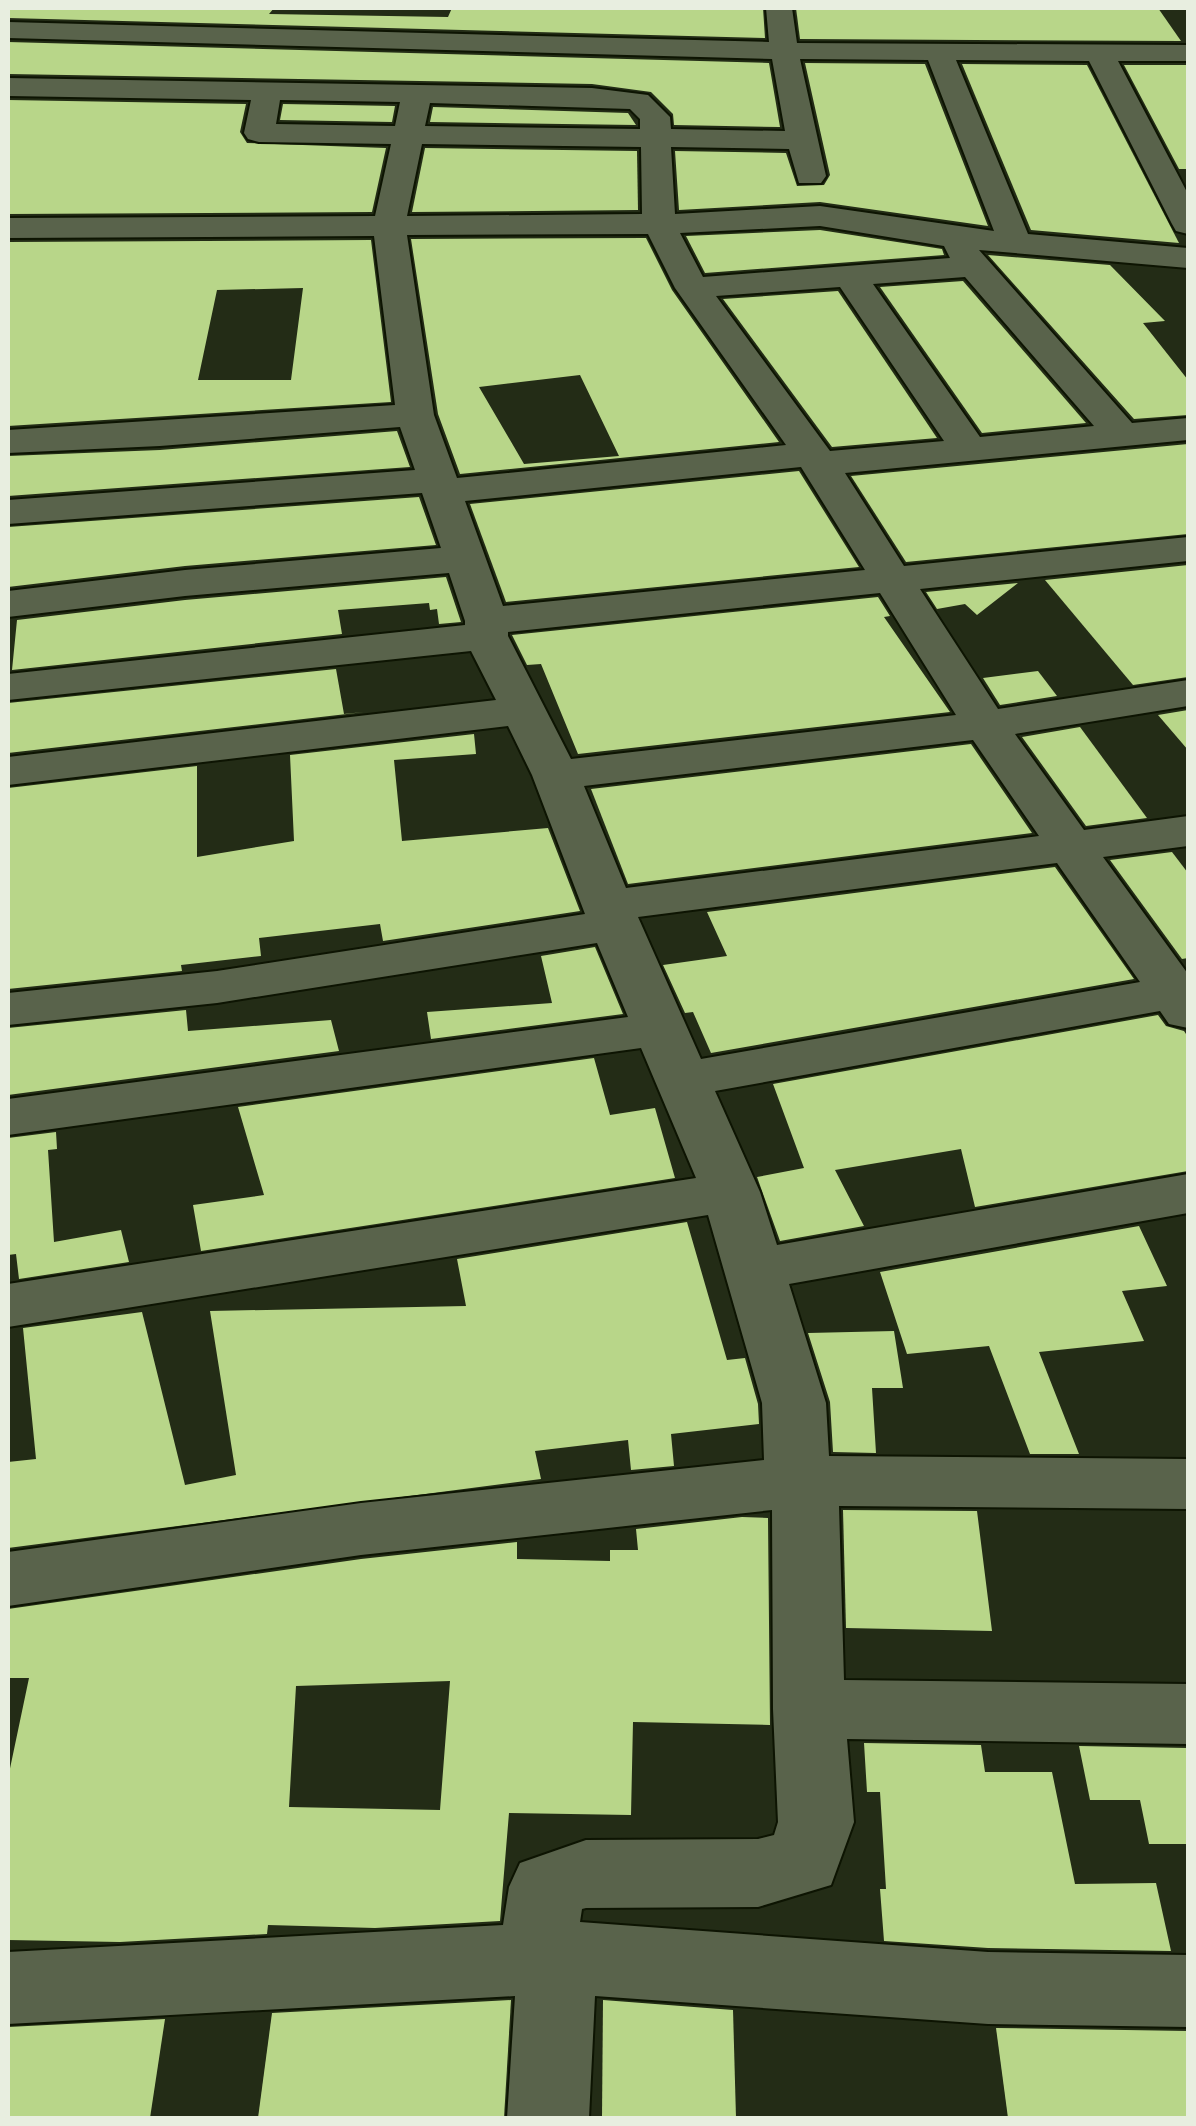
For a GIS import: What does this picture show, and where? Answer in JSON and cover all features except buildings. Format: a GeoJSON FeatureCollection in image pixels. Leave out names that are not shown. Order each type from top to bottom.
{"type":"FeatureCollection","features":[{"type":"Feature","properties":{"kind":"street"},"geometry":{"type":"LineString","coordinates":[[779,8],[784,51],[820,216]]}},
{"type":"Feature","properties":{"kind":"street"},"geometry":{"type":"LineString","coordinates":[[8,30],[66,19],[784,51],[1188,52]]}},
{"type":"Feature","properties":{"kind":"street"},"geometry":{"type":"LineString","coordinates":[[938,52],[1015,244]]}},
{"type":"Feature","properties":{"kind":"street"},"geometry":{"type":"LineString","coordinates":[[1099,52],[1188,224]]}},
{"type":"Feature","properties":{"kind":"street"},"geometry":{"type":"LineString","coordinates":[[8,86],[268,90],[412,115],[625,98],[638,101],[655,117],[659,224],[692,288],[814,459],[985,725],[1184,998],[671,1055],[8,1117]]}},
{"type":"Feature","properties":{"kind":"street"},"geometry":{"type":"LineString","coordinates":[[412,115],[389,225],[414,414],[487,628],[522,712],[556,775],[611,915],[732,1192],[794,1403],[797,1465],[805,1481],[809,1709],[816,1822],[804,1862],[758,1872],[586,1874],[547,1887],[541,1922],[557,1958],[548,2118]]}},
{"type":"Feature","properties":{"kind":"street"},"geometry":{"type":"LineString","coordinates":[[658,141],[802,140]]}},
{"type":"Feature","properties":{"kind":"street"},"geometry":{"type":"LineString","coordinates":[[8,228],[659,224],[766,222],[820,216],[966,252],[1122,435]]}},
{"type":"Feature","properties":{"kind":"street"},"geometry":{"type":"LineString","coordinates":[[692,288],[848,274],[1015,244],[1188,258]]}},
{"type":"Feature","properties":{"kind":"street"},"geometry":{"type":"LineString","coordinates":[[848,274],[968,448]]}},
{"type":"Feature","properties":{"kind":"street"},"geometry":{"type":"LineString","coordinates":[[8,442],[160,435],[414,414]]}},
{"type":"Feature","properties":{"kind":"street"},"geometry":{"type":"LineString","coordinates":[[8,512],[441,486],[1122,435],[1183,436]]}},
{"type":"Feature","properties":{"kind":"street"},"geometry":{"type":"LineString","coordinates":[[8,686],[892,579],[1188,549]]}},
{"type":"Feature","properties":{"kind":"street"},"geometry":{"type":"LineString","coordinates":[[8,604],[185,583],[464,559]]}},
{"type":"Feature","properties":{"kind":"street"},"geometry":{"type":"LineString","coordinates":[[556,775],[985,725],[1188,694]]}},
{"type":"Feature","properties":{"kind":"street"},"geometry":{"type":"LineString","coordinates":[[8,771],[522,712]]}},
{"type":"Feature","properties":{"kind":"street"},"geometry":{"type":"LineString","coordinates":[[8,1009],[217,987],[611,915],[1188,831]]}},
{"type":"Feature","properties":{"kind":"street"},"geometry":{"type":"LineString","coordinates":[[8,1306],[732,1192]]}},
{"type":"Feature","properties":{"kind":"street"},"geometry":{"type":"LineString","coordinates":[[756,1269],[1188,1193]]}},
{"type":"Feature","properties":{"kind":"street"},"geometry":{"type":"LineString","coordinates":[[8,1578],[361,1529],[805,1481],[1188,1484]]}},
{"type":"Feature","properties":{"kind":"street"},"geometry":{"type":"LineString","coordinates":[[809,1709],[1188,1714]]}},
{"type":"Feature","properties":{"kind":"street"},"geometry":{"type":"LineString","coordinates":[[8,1988],[557,1958],[988,1988],[1188,1991]]}}]}
